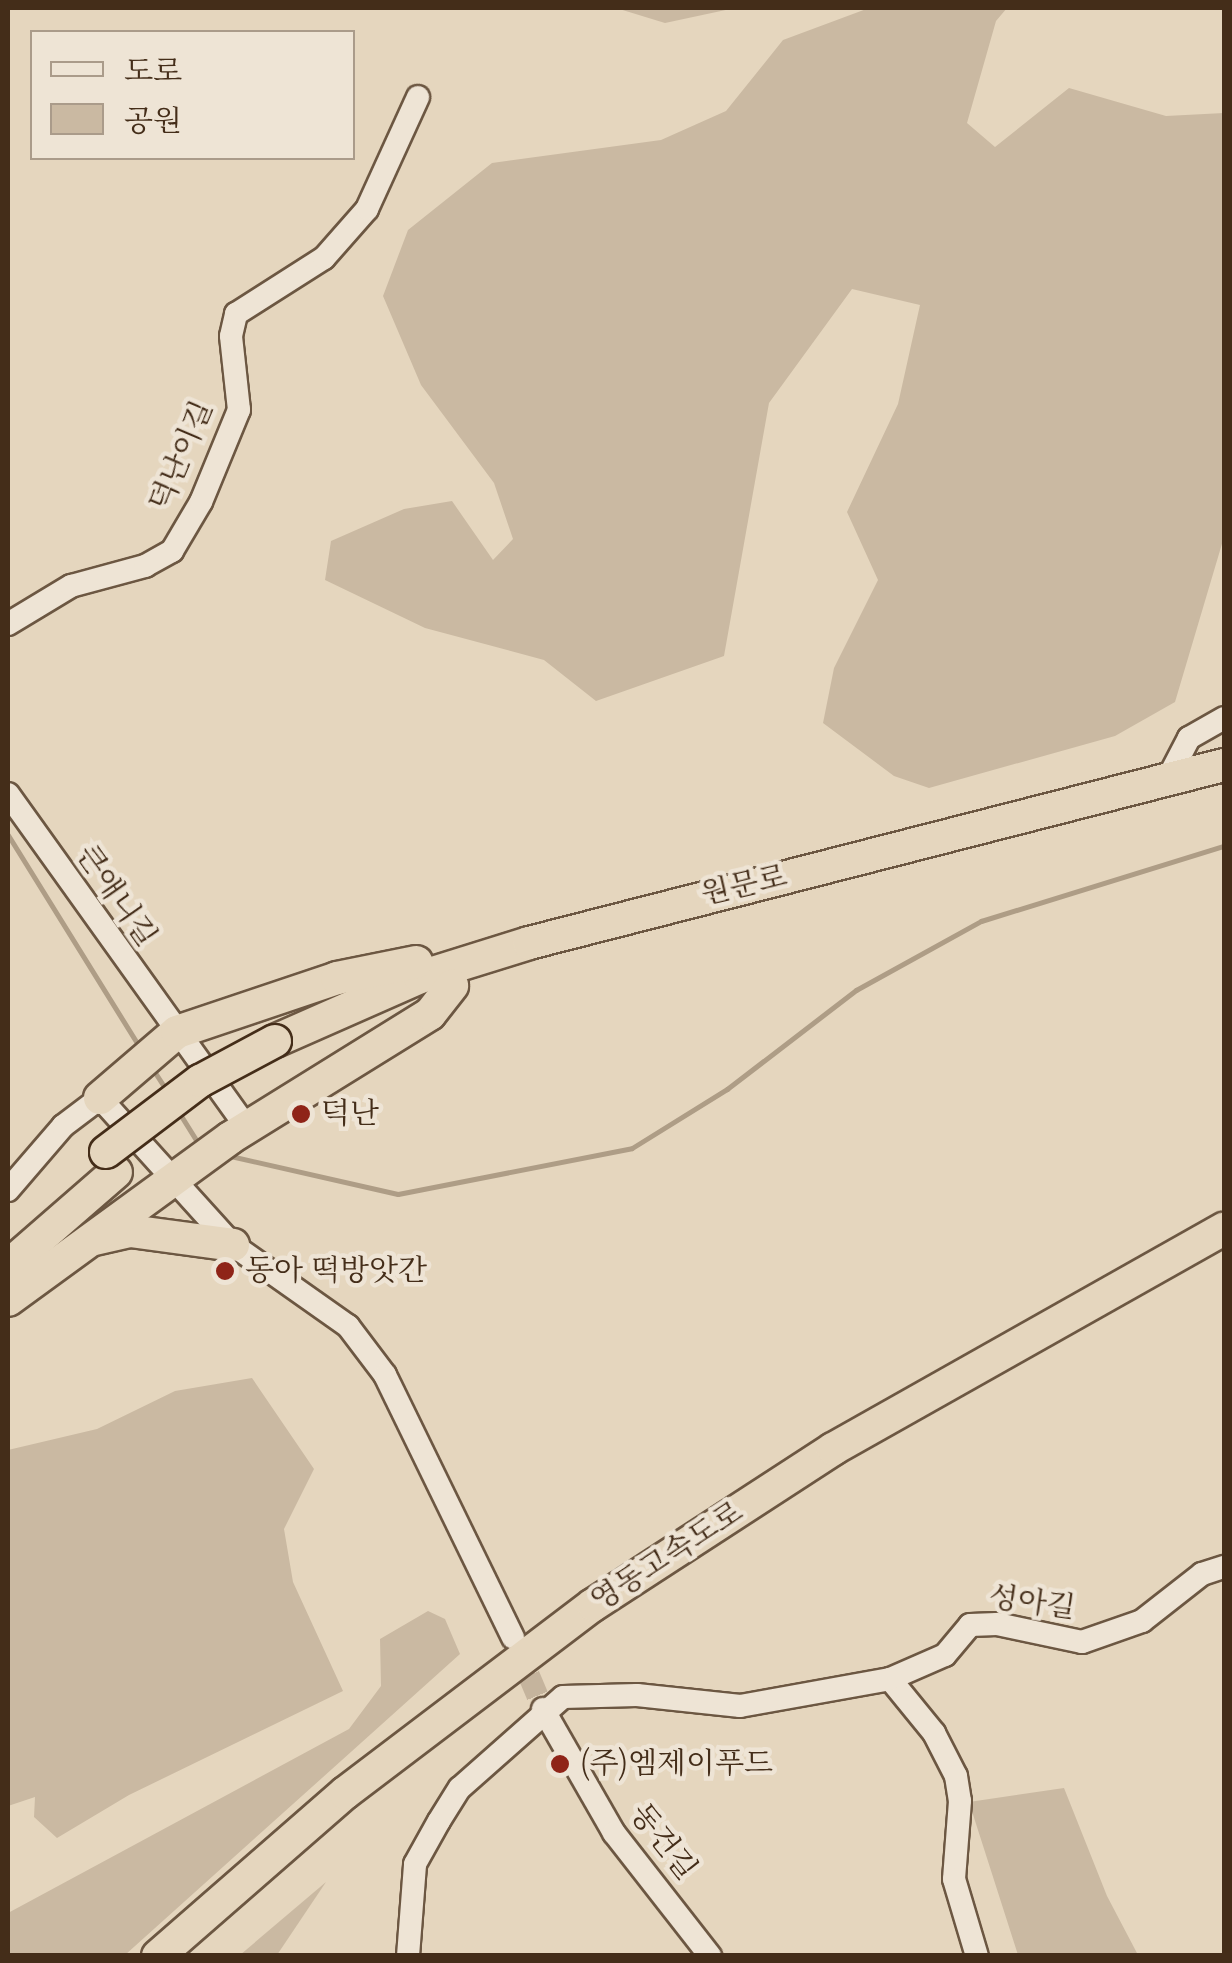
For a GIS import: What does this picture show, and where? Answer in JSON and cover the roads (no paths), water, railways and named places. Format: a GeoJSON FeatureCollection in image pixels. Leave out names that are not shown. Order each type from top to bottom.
{"type":"FeatureCollection","features":[{"type":"Feature","properties":{"kind":"highway","name":"원문로"},"geometry":{"type":"LineString","coordinates":[[279,1049],[420,977],[529,943],[1165,784],[1224,765]]}},
{"type":"Feature","properties":{"kind":"highway","name":"원문로"},"geometry":{"type":"LineString","coordinates":[[279,1049],[533,959],[1224,787]]}},
{"type":"Feature","properties":{"kind":"highway"},"geometry":{"type":"LineString","coordinates":[[100,1098],[124,1073],[170,1037],[337,978],[529,943]]}},
{"type":"Feature","properties":{"kind":"highway"},"geometry":{"type":"LineString","coordinates":[[8,1300],[238,1133],[430,1014],[452,986]]}},
{"type":"Feature","properties":{"kind":"highway"},"geometry":{"type":"LineString","coordinates":[[8,1266],[111,1162],[200,1081],[279,1049]]}},
{"type":"Feature","properties":{"kind":"highway"},"geometry":{"type":"LineString","coordinates":[[8,1238],[111,1162]]}},
{"type":"Feature","properties":{"kind":"highway","name":"영동고속도로"},"geometry":{"type":"LineString","coordinates":[[158,1956],[344,1793],[593,1604],[832,1449],[1224,1229]]}},
{"type":"Feature","properties":{"kind":"highway"},"geometry":{"type":"LineString","coordinates":[[86,1242],[130,1231],[232,1245]]}},
{"type":"Feature","properties":{"kind":"highway","name":"영동고속도로"},"geometry":{"type":"LineString","coordinates":[[185,1956],[280,1872],[601,1620],[841,1467],[1224,1248]]}},
{"type":"Feature","properties":{"kind":"street","name":"덕난이길"},"geometry":{"type":"LineString","coordinates":[[8,624],[71,586],[145,566],[172,551],[201,502],[239,410],[231,336],[236,314],[324,258],[366,209],[418,97]]}},
{"type":"Feature","properties":{"kind":"street"},"geometry":{"type":"LineString","coordinates":[[1165,784],[1189,738],[1224,718]]}},
{"type":"Feature","properties":{"kind":"street","name":"큰애니길"},"geometry":{"type":"LineString","coordinates":[[8,794],[238,1133]]}},
{"type":"Feature","properties":{"kind":"street"},"geometry":{"type":"LineString","coordinates":[[8,1190],[63,1126],[100,1098],[182,1172],[232,1245],[348,1326],[385,1375],[513,1638]]}},
{"type":"Feature","properties":{"kind":"street","name":"성아길"},"geometry":{"type":"LineString","coordinates":[[543,1709],[563,1697],[618,1696],[740,1706],[890,1679],[946,1656],[970,1625],[997,1624],[1082,1642],[1142,1621],[1202,1574],[1224,1567]]}},
{"type":"Feature","properties":{"kind":"street"},"geometry":{"type":"LineString","coordinates":[[890,1679],[934,1733],[956,1776],[960,1801],[954,1878],[977,1956]]}},
{"type":"Feature","properties":{"kind":"street"},"geometry":{"type":"LineString","coordinates":[[408,1956],[415,1864],[438,1821],[460,1788],[543,1709]]}},
{"type":"Feature","properties":{"kind":"street","name":"동건길"},"geometry":{"type":"LineString","coordinates":[[543,1709],[614,1833],[710,1956]]}},
{"type":"Feature","properties":{"kind":"waterway"},"geometry":{"type":"LineString","coordinates":[[8,835],[139,1046]]}},
{"type":"Feature","properties":{"kind":"waterway"},"geometry":{"type":"LineString","coordinates":[[226,1155],[398,1194],[632,1148],[727,1089],[856,990],[981,921],[1224,846]]}},
{"type":"Feature","properties":{"kind":"waterway"},"geometry":{"type":"LineString","coordinates":[[152,1068],[168,1093]]}},
{"type":"Feature","properties":{"kind":"waterway"},"geometry":{"type":"LineString","coordinates":[[178,1111],[199,1144]]}},
{"type":"Feature","properties":{"kind":"tunnel"},"geometry":{"type":"LineString","coordinates":[[516,1645],[543,1709]]}},
{"type":"Feature","properties":{"kind":"place","name":"덕난"},"geometry":{"type":"Point","coordinates":[301,1114]}},
{"type":"Feature","properties":{"kind":"place","name":"동아 떡방앗간"},"geometry":{"type":"Point","coordinates":[225,1271]}},
{"type":"Feature","properties":{"kind":"place","name":"(주)엠제이푸드"},"geometry":{"type":"Point","coordinates":[560,1764]}}]}
